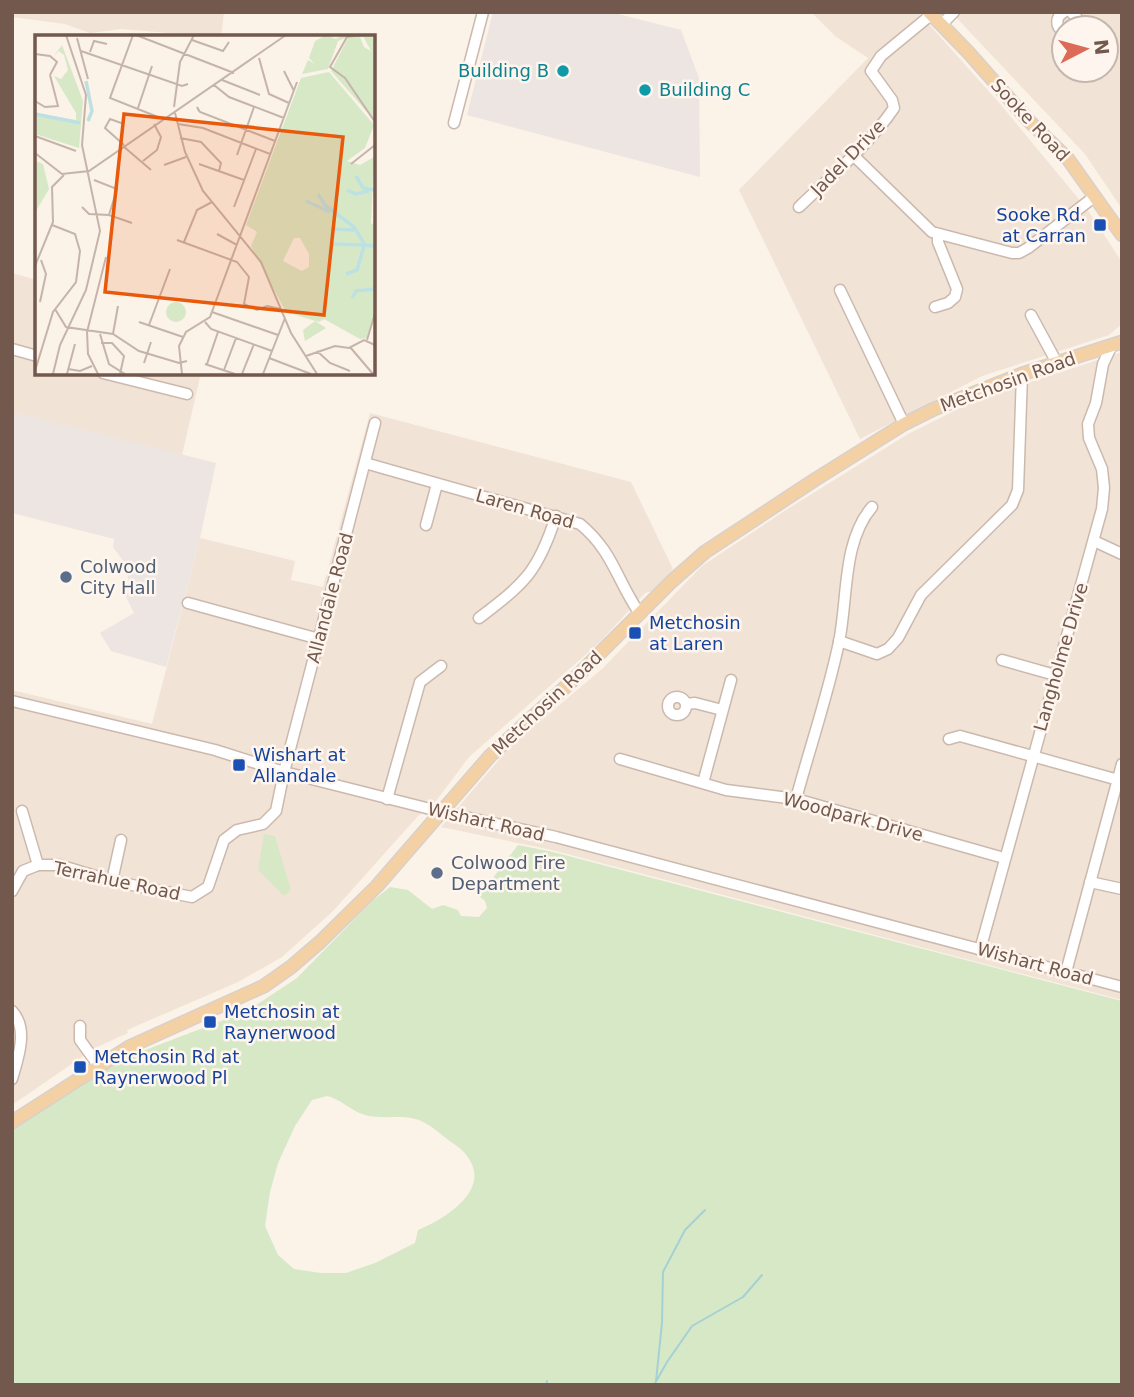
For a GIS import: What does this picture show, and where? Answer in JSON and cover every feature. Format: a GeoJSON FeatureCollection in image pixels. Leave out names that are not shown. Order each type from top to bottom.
{"type":"FeatureCollection","features":[{"type":"Feature","properties":{"kind":"main road","name":"Sooke Road"},"geometry":{"type":"LineString","coordinates":[[930,13],[1029,121],[1068,159],[1094,197],[1117,221],[1122,235]]}},
{"type":"Feature","properties":{"kind":"main road"},"geometry":{"type":"LineString","coordinates":[[1117,343],[1122,335]]}},
{"type":"Feature","properties":{"kind":"main road","name":"Metchosin Road"},"geometry":{"type":"LineString","coordinates":[[12,1122],[98,1065],[151,1037],[264,985],[291,967],[377,886],[490,756],[582,672],[672,581],[705,552],[904,424],[961,397],[1117,343]]}},
{"type":"Feature","properties":{"kind":"street"},"geometry":{"type":"LineString","coordinates":[[454,123],[483,12]]}},
{"type":"Feature","properties":{"kind":"street"},"geometry":{"type":"LineString","coordinates":[[942,24],[954,12]]}},
{"type":"Feature","properties":{"kind":"street","name":"Jadel Drive"},"geometry":{"type":"LineString","coordinates":[[799,207],[853,155],[894,108],[892,100],[871,71],[875,63],[930,13]]}},
{"type":"Feature","properties":{"kind":"street"},"geometry":{"type":"LineString","coordinates":[[853,155],[926,228],[938,234],[1012,253],[1019,253],[1094,197]]}},
{"type":"Feature","properties":{"kind":"street"},"geometry":{"type":"LineString","coordinates":[[935,307],[948,303],[955,297],[957,289],[938,242],[938,234]]}},
{"type":"Feature","properties":{"kind":"street"},"geometry":{"type":"LineString","coordinates":[[840,290],[904,424]]}},
{"type":"Feature","properties":{"kind":"street"},"geometry":{"type":"LineString","coordinates":[[1031,315],[1057,363]]}},
{"type":"Feature","properties":{"kind":"street","name":"Langholme Drive"},"geometry":{"type":"LineString","coordinates":[[980,950],[1102,509],[1102,469],[1089,438],[1088,424],[1096,403],[1103,364],[1117,343]]}},
{"type":"Feature","properties":{"kind":"street"},"geometry":{"type":"LineString","coordinates":[[12,349],[35,355]]}},
{"type":"Feature","properties":{"kind":"street"},"geometry":{"type":"LineString","coordinates":[[1090,352],[1103,364]]}},
{"type":"Feature","properties":{"kind":"street"},"geometry":{"type":"LineString","coordinates":[[112,374],[141,377],[187,394]]}},
{"type":"Feature","properties":{"kind":"street"},"geometry":{"type":"LineString","coordinates":[[839,641],[877,654],[888,649],[898,638],[920,595],[1012,505],[1018,490],[1022,374]]}},
{"type":"Feature","properties":{"kind":"street","name":"Allandale Road"},"geometry":{"type":"LineString","coordinates":[[284,772],[375,423]]}},
{"type":"Feature","properties":{"kind":"street","name":"Laren Road"},"geometry":{"type":"LineString","coordinates":[[365,463],[580,524],[595,536],[608,554],[629,599],[640,614]]}},
{"type":"Feature","properties":{"kind":"street"},"geometry":{"type":"LineString","coordinates":[[426,525],[437,484]]}},
{"type":"Feature","properties":{"kind":"street"},"geometry":{"type":"LineString","coordinates":[[796,799],[839,641],[852,552],[862,519],[872,507]]}},
{"type":"Feature","properties":{"kind":"street"},"geometry":{"type":"LineString","coordinates":[[479,618],[518,588],[532,571],[545,549],[556,516]]}},
{"type":"Feature","properties":{"kind":"street"},"geometry":{"type":"LineString","coordinates":[[1094,541],[1122,554]]}},
{"type":"Feature","properties":{"kind":"street"},"geometry":{"type":"LineString","coordinates":[[188,603],[319,639]]}},
{"type":"Feature","properties":{"kind":"street"},"geometry":{"type":"LineString","coordinates":[[1002,660],[1055,675]]}},
{"type":"Feature","properties":{"kind":"street"},"geometry":{"type":"LineString","coordinates":[[387,799],[420,682],[441,666]]}},
{"type":"Feature","properties":{"kind":"street"},"geometry":{"type":"LineString","coordinates":[[703,783],[731,680]]}},
{"type":"Feature","properties":{"kind":"street","name":"Wishart Road"},"geometry":{"type":"LineString","coordinates":[[12,701],[215,750],[284,772],[387,799],[556,837],[1122,987]]}},
{"type":"Feature","properties":{"kind":"street"},"geometry":{"type":"LineString","coordinates":[[685,704],[695,703],[722,710]]}},
{"type":"Feature","properties":{"kind":"street"},"geometry":{"type":"LineString","coordinates":[[949,739],[960,736],[1120,780]]}},
{"type":"Feature","properties":{"kind":"street","name":"Woodpark Drive"},"geometry":{"type":"LineString","coordinates":[[620,759],[726,790],[796,799],[1004,858]]}},
{"type":"Feature","properties":{"kind":"street"},"geometry":{"type":"LineString","coordinates":[[1066,972],[1120,780],[1122,764]]}},
{"type":"Feature","properties":{"kind":"street","name":"Terrahue Road"},"geometry":{"type":"LineString","coordinates":[[12,891],[23,871],[38,865],[59,865],[112,881],[192,897],[208,887],[224,840],[237,830],[263,824],[276,811],[284,772]]}},
{"type":"Feature","properties":{"kind":"street"},"geometry":{"type":"LineString","coordinates":[[22,811],[38,865]]}},
{"type":"Feature","properties":{"kind":"street"},"geometry":{"type":"LineString","coordinates":[[112,881],[121,840]]}},
{"type":"Feature","properties":{"kind":"street"},"geometry":{"type":"LineString","coordinates":[[1090,882],[1122,889]]}},
{"type":"Feature","properties":{"kind":"street"},"geometry":{"type":"LineString","coordinates":[[12,1011],[18,1018],[21,1030],[12,1079]]}},
{"type":"Feature","properties":{"kind":"street"},"geometry":{"type":"LineString","coordinates":[[80,1026],[80,1040],[98,1065]]}},
{"type":"Feature","properties":{"kind":"shaded area"},"geometry":{"type":"Polygon","coordinates":[[[12,12],[224,12],[221,35],[121,29],[90,33],[65,24],[12,17],[12,12]]]}},
{"type":"Feature","properties":{"kind":"shaded area"},"geometry":{"type":"Polygon","coordinates":[[[493,12],[610,12],[681,30],[699,78],[700,177],[467,115],[493,12]]]}},
{"type":"Feature","properties":{"kind":"shaded area"},"geometry":{"type":"Polygon","coordinates":[[[811,12],[918,12],[1001,105],[1087,209],[1122,262],[1122,324],[1109,335],[982,376],[860,439],[739,190],[868,58],[835,36],[811,12]]]}},
{"type":"Feature","properties":{"kind":"shaded area"},"geometry":{"type":"Polygon","coordinates":[[[951,12],[1122,12],[1122,209],[1085,154],[951,12]]]}},
{"type":"Feature","properties":{"kind":"shaded area"},"geometry":{"type":"Polygon","coordinates":[[[12,273],[35,279],[35,374],[201,374],[182,455],[12,412],[12,273]]]}},
{"type":"Feature","properties":{"kind":"shaded area"},"geometry":{"type":"Polygon","coordinates":[[[1122,352],[1122,1000],[552,850],[441,827],[510,747],[603,668],[702,566],[908,434],[976,400],[1122,352]]]}},
{"type":"Feature","properties":{"kind":"shaded area"},"geometry":{"type":"Polygon","coordinates":[[[12,412],[216,463],[200,538],[166,667],[111,651],[100,633],[134,613],[125,595],[129,592],[127,566],[113,547],[114,539],[12,513],[12,412]]]}},
{"type":"Feature","properties":{"kind":"shaded area"},"geometry":{"type":"Polygon","coordinates":[[[370,413],[631,482],[673,569],[653,591],[645,593],[600,642],[469,757],[436,801],[418,816],[333,911],[282,957],[238,982],[127,1030],[128,1033],[95,1048],[12,1105],[12,690],[152,724],[200,538],[295,561],[291,580],[323,587],[370,413]]]}},
{"type":"Feature","properties":{"kind":"green space"},"geometry":{"type":"Polygon","coordinates":[[[264,834],[275,836],[291,890],[284,896],[258,870],[264,834]]]}},
{"type":"Feature","properties":{"kind":"green space"},"geometry":{"type":"Polygon","coordinates":[[[518,845],[1122,1001],[1122,1385],[12,1385],[12,1129],[109,1064],[247,1011],[297,978],[371,902],[390,887],[408,890],[432,909],[443,905],[458,910],[461,916],[479,917],[487,908],[485,901],[479,896],[518,845]],[[327,1096],[312,1100],[295,1126],[278,1163],[265,1226],[278,1255],[294,1269],[346,1273],[375,1263],[415,1243],[418,1230],[452,1211],[470,1191],[474,1180],[473,1168],[463,1151],[423,1122],[406,1117],[365,1115],[327,1096]]]}},
{"type":"Feature","properties":{"kind":"waterway"},"geometry":{"type":"LineString","coordinates":[[656,1381],[662,1323],[663,1272],[685,1230],[705,1210]]}},
{"type":"Feature","properties":{"kind":"waterway"},"geometry":{"type":"LineString","coordinates":[[654,1385],[692,1326],[743,1297],[762,1275]]}},
{"type":"Feature","properties":{"kind":"waterway"},"geometry":{"type":"LineString","coordinates":[[546,1385],[547,1381]]}},
{"type":"Feature","properties":{"kind":"place","name":"Building B"},"geometry":{"type":"Point","coordinates":[563,71]}},
{"type":"Feature","properties":{"kind":"place","name":"Building C"},"geometry":{"type":"Point","coordinates":[645,90]}},
{"type":"Feature","properties":{"kind":"place","name":"Sooke Rd. at Carran"},"geometry":{"type":"Point","coordinates":[1100,225]}},
{"type":"Feature","properties":{"kind":"place","name":"Colwood City Hall"},"geometry":{"type":"Point","coordinates":[66,577]}},
{"type":"Feature","properties":{"kind":"place","name":"Metchosin at Laren"},"geometry":{"type":"Point","coordinates":[635,633]}},
{"type":"Feature","properties":{"kind":"place","name":"Wishart at Allandale"},"geometry":{"type":"Point","coordinates":[239,765]}},
{"type":"Feature","properties":{"kind":"place","name":"Colwood Fire Department"},"geometry":{"type":"Point","coordinates":[437,873]}},
{"type":"Feature","properties":{"kind":"place","name":"Metchosin at Raynerwood"},"geometry":{"type":"Point","coordinates":[210,1022]}},
{"type":"Feature","properties":{"kind":"place","name":"Metchosin Rd at Raynerwood Pl"},"geometry":{"type":"Point","coordinates":[80,1067]}}]}
